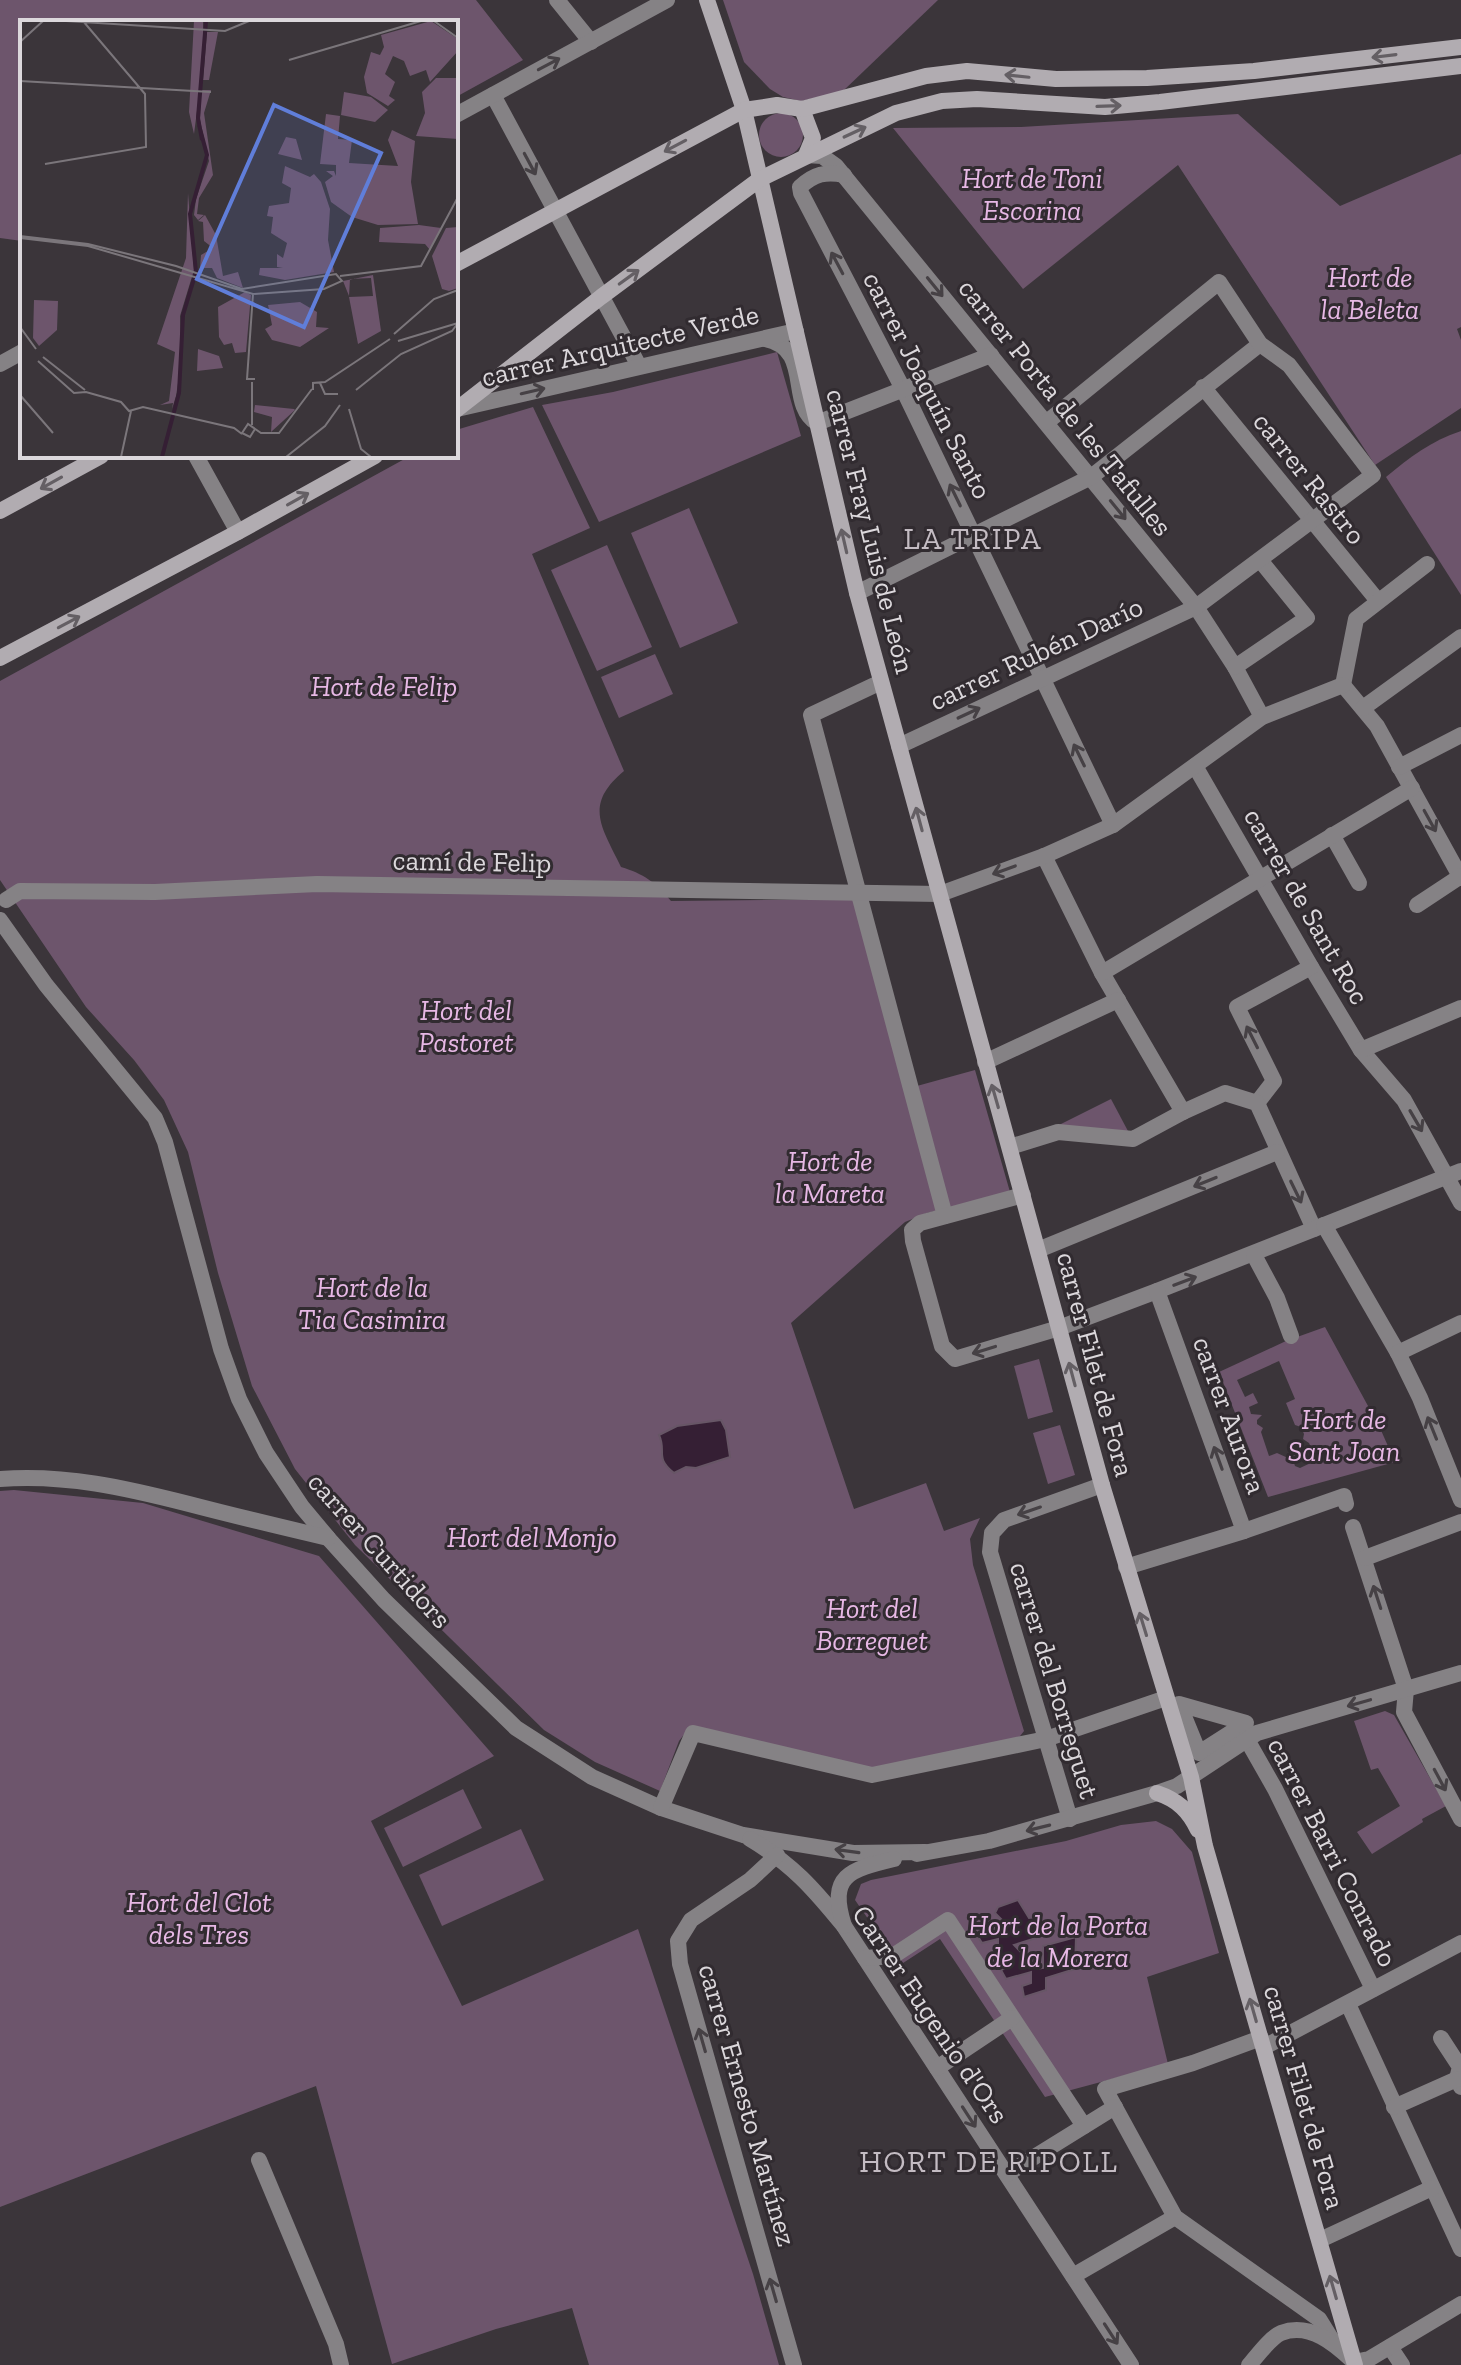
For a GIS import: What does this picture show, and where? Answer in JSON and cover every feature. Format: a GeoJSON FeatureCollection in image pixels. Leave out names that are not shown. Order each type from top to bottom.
{"type":"FeatureCollection","features":[{"type":"Feature","properties":{"kind":"main road","name":"carrer Fray Luis de León"},"geometry":{"type":"LineString","coordinates":[[707,0],[744,110],[857,593],[940,894]]}},
{"type":"Feature","properties":{"kind":"main road"},"geometry":{"type":"LineString","coordinates":[[458,263],[744,110],[777,105],[802,109],[926,76],[967,71],[1056,79],[1147,78],[1254,71],[1461,47]]}},
{"type":"Feature","properties":{"kind":"main road"},"geometry":{"type":"LineString","coordinates":[[458,407],[760,179],[896,113],[942,101],[977,99],[1105,107],[1461,66]]}},
{"type":"Feature","properties":{"kind":"main road"},"geometry":{"type":"LineString","coordinates":[[802,109],[813,138],[806,155]]}},
{"type":"Feature","properties":{"kind":"main road"},"geometry":{"type":"LineString","coordinates":[[0,511],[97,458]]}},
{"type":"Feature","properties":{"kind":"main road"},"geometry":{"type":"LineString","coordinates":[[0,658],[371,458]]}},
{"type":"Feature","properties":{"kind":"main road","name":"carrer Filet de Fora"},"geometry":{"type":"LineString","coordinates":[[940,894],[1102,1485],[1191,1777],[1205,1846],[1354,2364]]}},
{"type":"Feature","properties":{"kind":"main road","name":"carrer Filet de Fora"},"geometry":{"type":"LineString","coordinates":[[1157,1793],[1171,1797],[1192,1816],[1205,1846]]}},
{"type":"Feature","properties":{"kind":"street"},"geometry":{"type":"LineString","coordinates":[[557,0],[591,42]]}},
{"type":"Feature","properties":{"kind":"street"},"geometry":{"type":"LineString","coordinates":[[458,114],[667,0]]}},
{"type":"Feature","properties":{"kind":"street"},"geometry":{"type":"LineString","coordinates":[[493,95],[639,366]]}},
{"type":"Feature","properties":{"kind":"street","name":"carrer Porta de les Tafulles"},"geometry":{"type":"LineString","coordinates":[[806,155],[822,156],[844,175],[1047,422],[1196,607],[1235,667],[1262,717]]}},
{"type":"Feature","properties":{"kind":"street","name":"carrer Joaquín Santo"},"geometry":{"type":"LineString","coordinates":[[844,175],[818,174],[800,187],[801,193],[903,389],[1113,825]]}},
{"type":"Feature","properties":{"kind":"street"},"geometry":{"type":"LineString","coordinates":[[857,593],[1091,477],[1260,344],[1219,282],[1047,422]]}},
{"type":"Feature","properties":{"kind":"street","name":"carrer Arquitecte Verde"},"geometry":{"type":"LineString","coordinates":[[458,409],[796,331]]}},
{"type":"Feature","properties":{"kind":"street"},"geometry":{"type":"LineString","coordinates":[[762,338],[780,342],[788,350],[806,411],[810,419],[817,423],[991,355]]}},
{"type":"Feature","properties":{"kind":"street","name":"carrer Rubén Darío"},"geometry":{"type":"LineString","coordinates":[[899,746],[1196,607],[1373,475],[1289,365],[1260,344]]}},
{"type":"Feature","properties":{"kind":"street"},"geometry":{"type":"LineString","coordinates":[[0,364],[20,353]]}},
{"type":"Feature","properties":{"kind":"street","name":"carrer Rastro"},"geometry":{"type":"LineString","coordinates":[[1203,387],[1378,601]]}},
{"type":"Feature","properties":{"kind":"street"},"geometry":{"type":"LineString","coordinates":[[197,458],[238,532]]}},
{"type":"Feature","properties":{"kind":"street"},"geometry":{"type":"LineString","coordinates":[[1235,667],[1307,618],[1260,560]]}},
{"type":"Feature","properties":{"kind":"street"},"geometry":{"type":"LineString","coordinates":[[1343,685],[1356,619],[1427,564]]}},
{"type":"Feature","properties":{"kind":"street"},"geometry":{"type":"LineString","coordinates":[[1363,708],[1461,637]]}},
{"type":"Feature","properties":{"kind":"street"},"geometry":{"type":"LineString","coordinates":[[881,682],[811,715],[945,1216]]}},
{"type":"Feature","properties":{"kind":"street"},"geometry":{"type":"LineString","coordinates":[[1343,685],[1377,726],[1461,877],[1417,905]]}},
{"type":"Feature","properties":{"kind":"street"},"geometry":{"type":"LineString","coordinates":[[940,894],[1044,856],[1113,825],[1262,717],[1343,685]]}},
{"type":"Feature","properties":{"kind":"street"},"geometry":{"type":"LineString","coordinates":[[1399,767],[1461,735]]}},
{"type":"Feature","properties":{"kind":"street","name":"carrer de Sant Roc"},"geometry":{"type":"LineString","coordinates":[[1195,766],[1361,1050],[1404,1100],[1454,1173],[1461,1203]]}},
{"type":"Feature","properties":{"kind":"street"},"geometry":{"type":"LineString","coordinates":[[1102,973],[1412,788]]}},
{"type":"Feature","properties":{"kind":"street"},"geometry":{"type":"LineString","coordinates":[[1332,835],[1359,883]]}},
{"type":"Feature","properties":{"kind":"street"},"geometry":{"type":"LineString","coordinates":[[1044,856],[1102,973],[1183,1112]]}},
{"type":"Feature","properties":{"kind":"street","name":"camí de Felip"},"geometry":{"type":"LineString","coordinates":[[6,900],[20,891],[155,892],[317,884],[940,894]]}},
{"type":"Feature","properties":{"kind":"street","name":"carrer Curtidors"},"geometry":{"type":"LineString","coordinates":[[0,920],[46,985],[155,1118],[165,1142],[221,1349],[239,1399],[266,1453],[302,1507],[405,1621],[516,1728],[592,1777],[661,1808],[743,1835],[853,1853],[925,1852]]}},
{"type":"Feature","properties":{"kind":"street"},"geometry":{"type":"LineString","coordinates":[[1257,1103],[1274,1081],[1237,1007],[1311,967]]}},
{"type":"Feature","properties":{"kind":"street"},"geometry":{"type":"LineString","coordinates":[[985,1062],[1118,1000]]}},
{"type":"Feature","properties":{"kind":"street"},"geometry":{"type":"LineString","coordinates":[[1361,1050],[1461,1008]]}},
{"type":"Feature","properties":{"kind":"street"},"geometry":{"type":"LineString","coordinates":[[1010,1147],[1058,1132],[1133,1139],[1225,1093],[1257,1103]]}},
{"type":"Feature","properties":{"kind":"street"},"geometry":{"type":"LineString","coordinates":[[1257,1103],[1277,1152],[1319,1227],[1398,1353],[1420,1398],[1461,1500]]}},
{"type":"Feature","properties":{"kind":"street"},"geometry":{"type":"LineString","coordinates":[[1038,1250],[1277,1152]]}},
{"type":"Feature","properties":{"kind":"street"},"geometry":{"type":"LineString","coordinates":[[1023,1195],[920,1223],[912,1230],[942,1346],[955,1359],[1059,1328],[1254,1255],[1454,1173]]}},
{"type":"Feature","properties":{"kind":"street"},"geometry":{"type":"LineString","coordinates":[[1254,1255],[1277,1298],[1291,1336]]}},
{"type":"Feature","properties":{"kind":"street","name":"carrer Aurora"},"geometry":{"type":"LineString","coordinates":[[1126,1567],[1244,1531],[1157,1291]]}},
{"type":"Feature","properties":{"kind":"street"},"geometry":{"type":"LineString","coordinates":[[1398,1353],[1461,1323]]}},
{"type":"Feature","properties":{"kind":"street"},"geometry":{"type":"LineString","coordinates":[[0,1479],[33,1476],[94,1482],[328,1538]]}},
{"type":"Feature","properties":{"kind":"street","name":"carrer del Borreguet"},"geometry":{"type":"LineString","coordinates":[[1070,1819],[990,1552],[992,1533],[1004,1520],[1102,1485]]}},
{"type":"Feature","properties":{"kind":"street"},"geometry":{"type":"LineString","coordinates":[[1244,1531],[1344,1496],[1346,1504]]}},
{"type":"Feature","properties":{"kind":"street"},"geometry":{"type":"LineString","coordinates":[[1365,1558],[1461,1522]]}},
{"type":"Feature","properties":{"kind":"street"},"geometry":{"type":"LineString","coordinates":[[1353,1527],[1406,1689],[1404,1712],[1461,1819]]}},
{"type":"Feature","properties":{"kind":"street","name":"carrer Curtidors"},"geometry":{"type":"LineString","coordinates":[[844,1926],[837,1891],[843,1880],[854,1871],[925,1852],[989,1841],[1157,1793],[1191,1777],[1246,1730],[1461,1673]]}},
{"type":"Feature","properties":{"kind":"street"},"geometry":{"type":"LineString","coordinates":[[661,1808],[693,1733],[872,1775],[1046,1739],[1166,1698]]}},
{"type":"Feature","properties":{"kind":"street","name":"carrer Barri Conrado"},"geometry":{"type":"LineString","coordinates":[[1246,1730],[1373,1989]]}},
{"type":"Feature","properties":{"kind":"street","name":"Carrer Eugenio d'Ors"},"geometry":{"type":"LineString","coordinates":[[743,1835],[777,1855],[806,1880],[844,1926],[1131,2365]]}},
{"type":"Feature","properties":{"kind":"street","name":"carrer Ernesto Martínez"},"geometry":{"type":"LineString","coordinates":[[777,1855],[750,1880],[691,1920],[678,1941],[680,1964],[794,2365]]}},
{"type":"Feature","properties":{"kind":"street"},"geometry":{"type":"LineString","coordinates":[[865,1958],[893,1956],[948,1920],[1084,2126]]}},
{"type":"Feature","properties":{"kind":"street"},"geometry":{"type":"LineString","coordinates":[[1461,1943],[1348,2004],[1262,2042],[1105,2089],[1175,2217],[1319,2319],[1332,2340],[1354,2364],[1369,2359],[1461,2304]]}},
{"type":"Feature","properties":{"kind":"street"},"geometry":{"type":"LineString","coordinates":[[1348,2004],[1461,2249]]}},
{"type":"Feature","properties":{"kind":"street"},"geometry":{"type":"LineString","coordinates":[[937,2068],[1012,2018]]}},
{"type":"Feature","properties":{"kind":"street"},"geometry":{"type":"LineString","coordinates":[[1394,2107],[1459,2083],[1460,2067],[1441,2038]]}},
{"type":"Feature","properties":{"kind":"street"},"geometry":{"type":"LineString","coordinates":[[1007,2174],[1115,2107]]}},
{"type":"Feature","properties":{"kind":"street"},"geometry":{"type":"LineString","coordinates":[[259,2160],[336,2344],[341,2365]]}},
{"type":"Feature","properties":{"kind":"street"},"geometry":{"type":"LineString","coordinates":[[1320,2240],[1432,2188]]}},
{"type":"Feature","properties":{"kind":"street"},"geometry":{"type":"LineString","coordinates":[[1073,2276],[1175,2217]]}},
{"type":"Feature","properties":{"kind":"street"},"geometry":{"type":"LineString","coordinates":[[1249,2365],[1279,2334],[1305,2331],[1332,2340]]}},
{"type":"Feature","properties":{"kind":"street"},"geometry":{"type":"LineString","coordinates":[[1390,2347],[1402,2365]]}},
{"type":"Feature","properties":{"kind":"green space"},"geometry":{"type":"Polygon","coordinates":[[[0,0],[476,0],[523,60],[458,96],[458,20],[20,20],[20,241],[0,238],[0,0]]]}},
{"type":"Feature","properties":{"kind":"green space"},"geometry":{"type":"Polygon","coordinates":[[[723,0],[938,0],[842,92],[801,101],[783,97],[770,89],[744,62],[723,0]]]}},
{"type":"Feature","properties":{"kind":"green space"},"geometry":{"type":"Polygon","coordinates":[[[781,113],[797,119],[803,135],[797,151],[781,157],[765,151],[759,135],[765,119],[781,113]]]}},
{"type":"Feature","properties":{"kind":"green space","name":"Hort de la Beleta"},"geometry":{"type":"Polygon","coordinates":[[[1238,114],[1340,206],[1461,154],[1461,327],[1457,329],[1461,340],[1461,408],[1375,465],[1178,165],[1023,289],[893,128],[1021,127],[1238,114]]]}},
{"type":"Feature","properties":{"kind":"green space"},"geometry":{"type":"Polygon","coordinates":[[[777,352],[801,436],[599,522],[542,405],[613,392],[777,352]]]}},
{"type":"Feature","properties":{"kind":"green space"},"geometry":{"type":"Polygon","coordinates":[[[533,407],[590,528],[532,554],[624,771],[611,783],[600,806],[603,828],[621,867],[649,880],[671,901],[854,899],[906,1089],[975,1070],[1010,1192],[927,1213],[905,1222],[791,1323],[854,1509],[926,1483],[944,1531],[980,1518],[970,1539],[973,1565],[1024,1731],[1017,1740],[868,1769],[689,1728],[679,1741],[660,1791],[595,1762],[544,1730],[355,1545],[295,1469],[252,1386],[218,1273],[188,1152],[164,1100],[134,1060],[86,1007],[0,880],[0,681],[406,458],[458,458],[458,429],[533,407]]]}},
{"type":"Feature","properties":{"kind":"green space"},"geometry":{"type":"Polygon","coordinates":[[[1461,431],[1461,595],[1386,477],[1421,450],[1461,431]]]}},
{"type":"Feature","properties":{"kind":"green space"},"geometry":{"type":"Polygon","coordinates":[[[689,508],[738,623],[680,648],[631,533],[689,508]]]}},
{"type":"Feature","properties":{"kind":"green space"},"geometry":{"type":"Polygon","coordinates":[[[607,545],[652,647],[597,671],[551,570],[607,545]]]}},
{"type":"Feature","properties":{"kind":"green space"},"geometry":{"type":"Polygon","coordinates":[[[655,654],[673,694],[619,718],[601,677],[655,654]]]}},
{"type":"Feature","properties":{"kind":"green space"},"geometry":{"type":"Polygon","coordinates":[[[1111,1099],[1129,1133],[1053,1128],[1111,1099]]]}},
{"type":"Feature","properties":{"kind":"green space","name":"Hort de Sant Joan"},"geometry":{"type":"Polygon","coordinates":[[[1325,1327],[1395,1462],[1268,1497],[1219,1372],[1325,1327]],[[1279,1361],[1237,1380],[1245,1397],[1253,1393],[1258,1403],[1249,1407],[1251,1414],[1262,1415],[1257,1424],[1263,1428],[1261,1432],[1269,1456],[1277,1453],[1288,1458],[1292,1450],[1296,1451],[1293,1460],[1295,1466],[1300,1468],[1317,1460],[1309,1443],[1303,1439],[1301,1427],[1295,1425],[1286,1403],[1295,1399],[1279,1361]]]}},
{"type":"Feature","properties":{"kind":"green space"},"geometry":{"type":"Polygon","coordinates":[[[1039,1359],[1053,1412],[1028,1419],[1014,1366],[1039,1359]]]}},
{"type":"Feature","properties":{"kind":"green space"},"geometry":{"type":"Polygon","coordinates":[[[1060,1425],[1075,1475],[1048,1484],[1033,1433],[1060,1425]]]}},
{"type":"Feature","properties":{"kind":"green space","name":"Hort del Clot dels Tres"},"geometry":{"type":"Polygon","coordinates":[[[0,1491],[143,1503],[319,1556],[494,1756],[371,1821],[462,2006],[638,1929],[753,2274],[779,2365],[589,2365],[572,2308],[496,2329],[392,2364],[316,2086],[0,2207],[0,1491]]]}},
{"type":"Feature","properties":{"kind":"green space"},"geometry":{"type":"Polygon","coordinates":[[[1385,1711],[1394,1715],[1446,1806],[1372,1854],[1357,1832],[1400,1806],[1378,1768],[1371,1770],[1354,1721],[1385,1711]]]}},
{"type":"Feature","properties":{"kind":"green space"},"geometry":{"type":"Polygon","coordinates":[[[463,1789],[482,1828],[403,1867],[384,1828],[463,1789]]]}},
{"type":"Feature","properties":{"kind":"green space","name":"Hort de la Porta de la Morera"},"geometry":{"type":"Polygon","coordinates":[[[1156,1821],[1172,1829],[1192,1852],[1219,1953],[1147,1977],[1168,2064],[1045,2097],[940,1939],[900,1965],[855,1900],[861,1884],[871,1880],[1066,1841],[1121,1825],[1156,1821]]]}},
{"type":"Feature","properties":{"kind":"green space"},"geometry":{"type":"Polygon","coordinates":[[[521,1829],[544,1880],[442,1926],[419,1875],[521,1829]]]}},
{"type":"Feature","properties":{"kind":"shaded area"},"geometry":{"type":"Polygon","coordinates":[[[721,1420],[726,1430],[730,1457],[696,1468],[686,1467],[674,1473],[664,1463],[659,1435],[677,1426],[721,1420]]]}},
{"type":"Feature","properties":{"kind":"shaded area"},"geometry":{"type":"Polygon","coordinates":[[[1018,1900],[1029,1918],[1037,1917],[1036,1938],[1014,1945],[1037,1969],[1043,1968],[1043,1946],[1076,1937],[1075,1969],[1046,1978],[1046,1990],[1024,1997],[1022,1986],[1031,1983],[1031,1972],[1006,1979],[1001,1970],[1010,1966],[998,1949],[998,1939],[982,1943],[977,1935],[1007,1925],[995,1913],[998,1907],[1018,1900]]]}},
{"type":"Feature","properties":{"kind":"district","name":"LA TRIPA"},"geometry":{"type":"Point","coordinates":[973,539]}},
{"type":"Feature","properties":{"kind":"district","name":"HORT DE RIPOLL"},"geometry":{"type":"Point","coordinates":[989,2162]}},
{"type":"Feature","properties":{"kind":"park label","name":"Hort de Toni Escorina"},"geometry":{"type":"Point","coordinates":[1032,194]}},
{"type":"Feature","properties":{"kind":"park label","name":"Hort de Felip"},"geometry":{"type":"Point","coordinates":[384,686]}},
{"type":"Feature","properties":{"kind":"park label","name":"Hort del Pastoret"},"geometry":{"type":"Point","coordinates":[466,1026]}},
{"type":"Feature","properties":{"kind":"park label","name":"Hort de la Mareta"},"geometry":{"type":"Point","coordinates":[830,1177]}},
{"type":"Feature","properties":{"kind":"park label","name":"Hort de la Tia Casimira"},"geometry":{"type":"Point","coordinates":[372,1303]}},
{"type":"Feature","properties":{"kind":"park label","name":"Hort del Monjo"},"geometry":{"type":"Point","coordinates":[532,1537]}},
{"type":"Feature","properties":{"kind":"park label","name":"Hort del Borreguet"},"geometry":{"type":"Point","coordinates":[872,1624]}}]}
